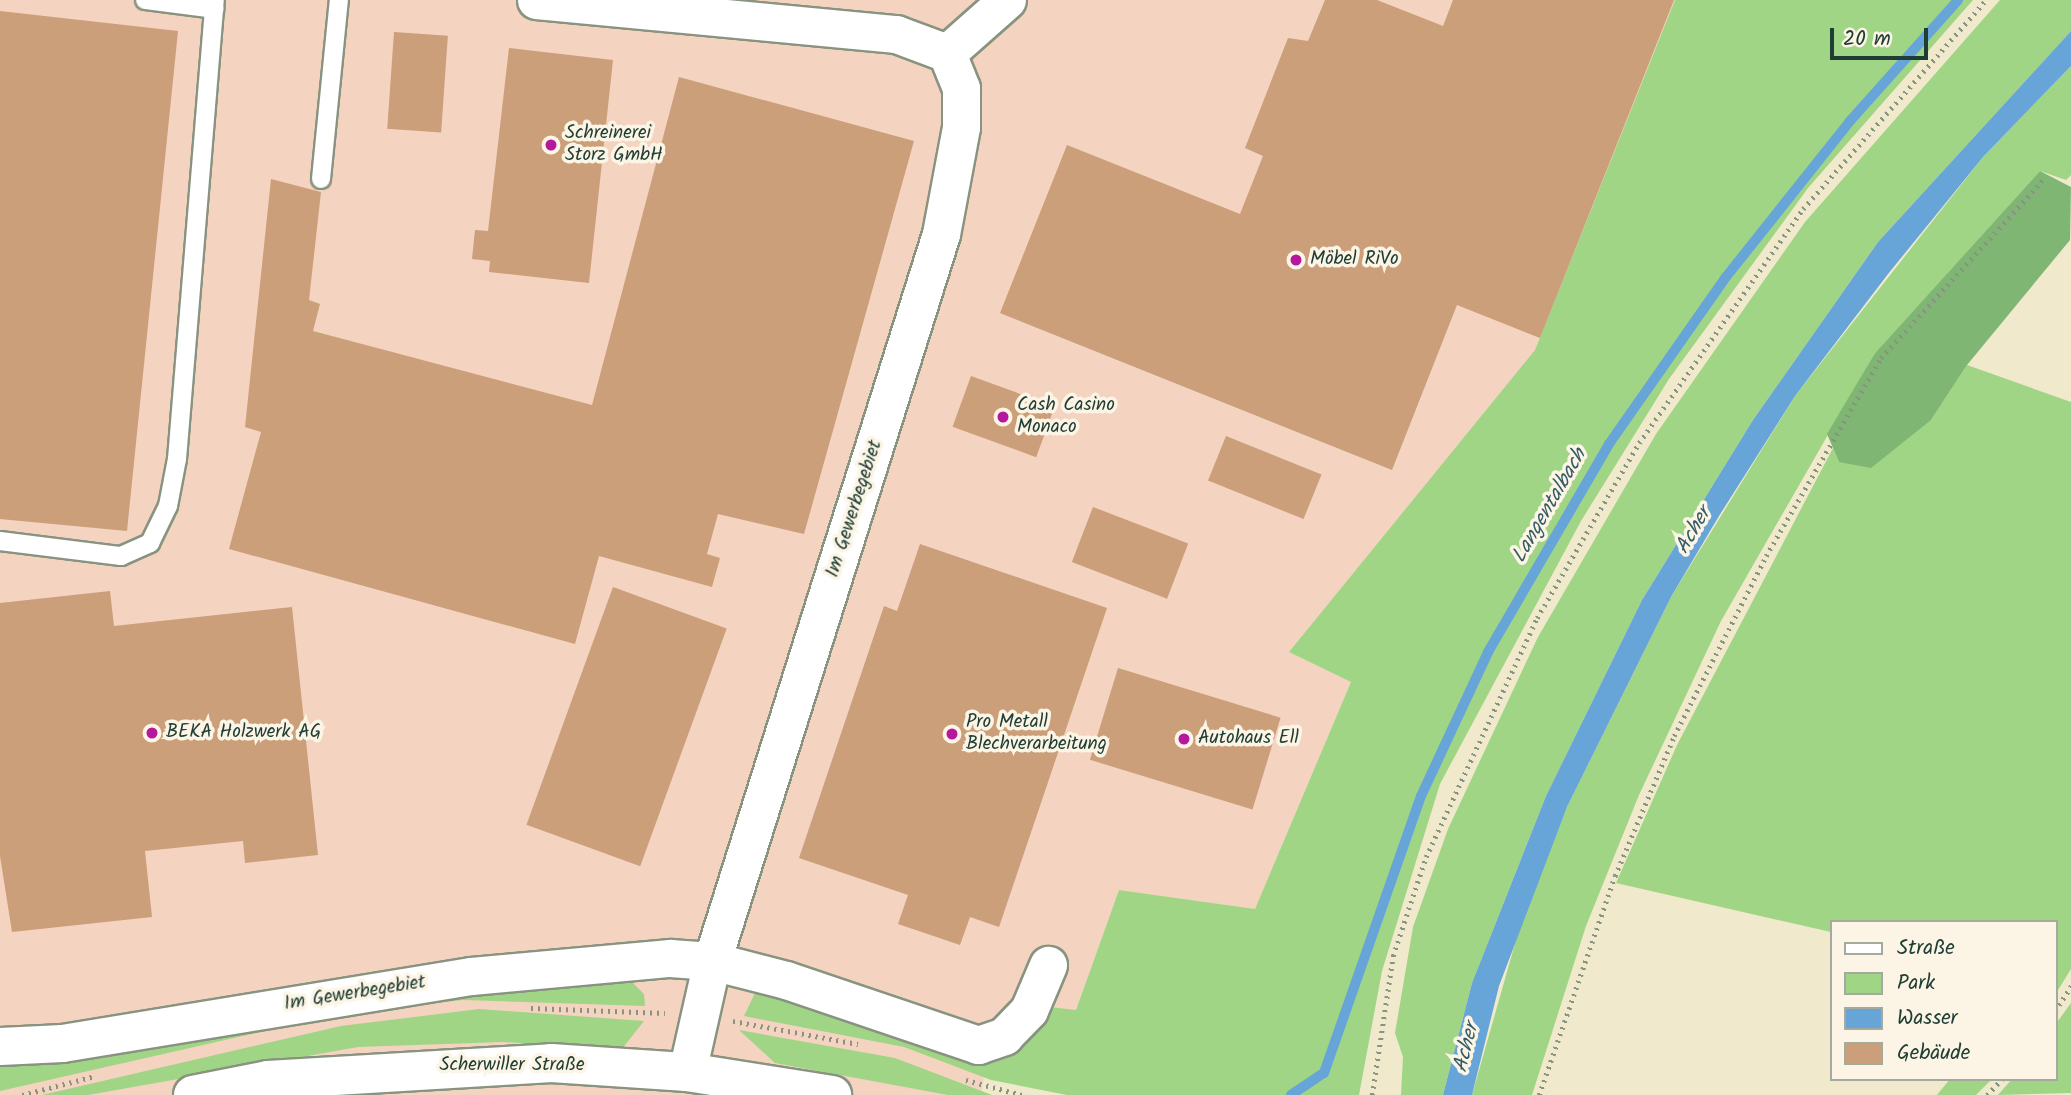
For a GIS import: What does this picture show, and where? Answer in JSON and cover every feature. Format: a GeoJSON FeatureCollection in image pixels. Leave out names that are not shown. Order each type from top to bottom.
{"type":"FeatureCollection","features":[{"type":"Feature","properties":{"kind":"street"},"geometry":{"type":"LineString","coordinates":[[536,0],[896,34],[947,53],[1007,0]]}},
{"type":"Feature","properties":{"kind":"street","name":"Im Gewerbegebiet"},"geometry":{"type":"LineString","coordinates":[[687,1072],[712,961],[942,234],[961,127],[961,88],[947,53]]}},
{"type":"Feature","properties":{"kind":"street","name":"Im Gewerbegebiet"},"geometry":{"type":"LineString","coordinates":[[0,1046],[62,1043],[471,976],[670,958],[712,961],[978,1045],[1004,1035],[1029,1010],[1048,965]]}},
{"type":"Feature","properties":{"kind":"street","name":"Scherwiller Straße"},"geometry":{"type":"LineString","coordinates":[[193,1095],[268,1080],[445,1065],[687,1072],[832,1095]]}},
{"type":"Feature","properties":{"kind":"lane"},"geometry":{"type":"LineString","coordinates":[[0,541],[121,556],[150,543],[168,506],[177,459],[214,4],[145,0]]}},
{"type":"Feature","properties":{"kind":"lane"},"geometry":{"type":"LineString","coordinates":[[321,179],[339,0]]}},
{"type":"Feature","properties":{"kind":"path"},"geometry":{"type":"LineString","coordinates":[[1372,1095],[1393,956],[1426,857],[1537,618],[1639,443],[1803,209],[1986,0]]}},
{"type":"Feature","properties":{"kind":"path"},"geometry":{"type":"LineString","coordinates":[[1539,1095],[1621,863],[1674,736],[1766,556],[1881,358],[2043,180]]}},
{"type":"Feature","properties":{"kind":"path"},"geometry":{"type":"LineString","coordinates":[[2057,1008],[2071,986]]}},
{"type":"Feature","properties":{"kind":"path"},"geometry":{"type":"LineString","coordinates":[[1987,1095],[1999,1081]]}},
{"type":"Feature","properties":{"kind":"shaded area"},"geometry":{"type":"Polygon","coordinates":[[[0,0],[1675,0],[1535,350],[1289,652],[1351,682],[1255,909],[1119,890],[1076,1010],[987,1057],[981,1095],[0,1095],[0,0]]]}},
{"type":"Feature","properties":{"kind":"green space"},"geometry":{"type":"Polygon","coordinates":[[[1675,0],[1973,0],[1808,188],[1669,379],[1581,521],[1440,784],[1382,971],[1359,1095],[1067,1095],[991,1080],[904,1047],[744,1016],[755,993],[769,989],[956,1054],[1049,1007],[1076,1010],[1119,890],[1255,909],[1351,682],[1289,652],[1535,350],[1675,0]]]}},
{"type":"Feature","properties":{"kind":"green space"},"geometry":{"type":"Polygon","coordinates":[[[2000,0],[2071,0],[2071,31],[1878,242],[1753,420],[1642,600],[1546,796],[1472,983],[1443,1095],[1401,1095],[1403,1057],[1395,1033],[1413,927],[1448,829],[1538,637],[1656,434],[1805,222],[2000,0]]]}},
{"type":"Feature","properties":{"kind":"green space"},"geometry":{"type":"Polygon","coordinates":[[[2071,66],[2071,175],[2066,180],[2040,171],[1875,353],[1721,621],[1639,795],[1586,926],[1532,1095],[1472,1095],[1524,912],[1567,807],[1671,597],[1795,396],[1983,157],[2071,66]]]}},
{"type":"Feature","properties":{"kind":"green space"},"geometry":{"type":"Polygon","coordinates":[[[2040,171],[2071,187],[2070,240],[1967,365],[1931,420],[1871,468],[1839,462],[1827,434],[1875,353],[2040,171]]]}},
{"type":"Feature","properties":{"kind":"green space"},"geometry":{"type":"Polygon","coordinates":[[[1967,365],[2071,402],[2071,969],[2057,992],[2057,920],[1829,920],[1829,932],[1616,883],[1677,745],[1833,448],[1839,462],[1931,420],[1967,365]]]}},
{"type":"Feature","properties":{"kind":"green space"},"geometry":{"type":"Polygon","coordinates":[[[610,978],[630,980],[644,994],[645,1006],[463,1000],[345,1013],[0,1091],[0,1064],[367,1005],[610,978]]]}},
{"type":"Feature","properties":{"kind":"green space"},"geometry":{"type":"Polygon","coordinates":[[[2071,1003],[2071,1093],[1998,1095],[2010,1081],[2057,1081],[2057,1022],[2071,1003]]]}},
{"type":"Feature","properties":{"kind":"green space"},"geometry":{"type":"Polygon","coordinates":[[[479,1009],[644,1021],[621,1050],[503,1042],[358,1047],[88,1095],[42,1095],[341,1026],[479,1009]]]}},
{"type":"Feature","properties":{"kind":"green space"},"geometry":{"type":"Polygon","coordinates":[[[739,1030],[895,1058],[992,1095],[948,1095],[775,1063],[739,1030]]]}},
{"type":"Feature","properties":{"kind":"green space"},"geometry":{"type":"Polygon","coordinates":[[[1948,1081],[1990,1081],[1976,1095],[1937,1095],[1948,1081]]]}},
{"type":"Feature","properties":{"kind":"water","name":"Acher"},"geometry":{"type":"Polygon","coordinates":[[[2071,31],[2071,66],[1983,157],[1888,274],[1795,396],[1671,597],[1567,807],[1499,986],[1472,1095],[1443,1095],[1472,983],[1546,796],[1642,600],[1753,420],[1878,242],[2071,31]]]}},
{"type":"Feature","properties":{"kind":"building","name":"Möbel RiVo"},"geometry":{"type":"Polygon","coordinates":[[[1325,0],[1377,0],[1443,26],[1453,0],[1674,0],[1540,338],[1457,305],[1392,470],[1000,313],[1067,145],[1240,214],[1263,156],[1245,148],[1288,38],[1308,41],[1325,0]]]}},
{"type":"Feature","properties":{"kind":"building"},"geometry":{"type":"Polygon","coordinates":[[[0,11],[178,31],[127,531],[0,519],[0,11]]]}},
{"type":"Feature","properties":{"kind":"building"},"geometry":{"type":"Polygon","coordinates":[[[394,32],[448,36],[441,133],[387,129],[394,32]]]}},
{"type":"Feature","properties":{"kind":"building","name":"Schreinerei Storz GmbH"},"geometry":{"type":"Polygon","coordinates":[[[509,48],[613,60],[589,283],[489,272],[490,261],[472,259],[475,230],[488,231],[509,48]]]}},
{"type":"Feature","properties":{"kind":"building"},"geometry":{"type":"Polygon","coordinates":[[[679,77],[914,141],[804,534],[718,514],[707,554],[720,558],[712,587],[599,556],[575,644],[229,549],[261,432],[245,427],[271,179],[321,192],[309,300],[320,304],[313,331],[592,405],[679,77]]]}},
{"type":"Feature","properties":{"kind":"building","name":"Cash Casino Monaco"},"geometry":{"type":"Polygon","coordinates":[[[971,376],[1055,406],[1036,457],[953,427],[971,376]]]}},
{"type":"Feature","properties":{"kind":"building"},"geometry":{"type":"Polygon","coordinates":[[[1226,436],[1321,475],[1304,519],[1208,481],[1226,436]]]}},
{"type":"Feature","properties":{"kind":"building"},"geometry":{"type":"Polygon","coordinates":[[[1093,507],[1188,544],[1167,599],[1072,562],[1093,507]]]}},
{"type":"Feature","properties":{"kind":"building","name":"Pro Metall Blechverarbeitung"},"geometry":{"type":"Polygon","coordinates":[[[920,544],[1107,608],[999,927],[970,917],[960,945],[898,924],[908,895],[799,858],[884,606],[897,611],[920,544]]]}},
{"type":"Feature","properties":{"kind":"building"},"geometry":{"type":"Polygon","coordinates":[[[613,587],[727,628],[640,866],[526,825],[613,587]]]}},
{"type":"Feature","properties":{"kind":"building","name":"BEKA Holzwerk AG"},"geometry":{"type":"Polygon","coordinates":[[[110,591],[114,626],[292,607],[318,855],[245,863],[243,841],[145,851],[152,917],[12,932],[0,856],[0,603],[110,591]]]}},
{"type":"Feature","properties":{"kind":"building","name":"Autohaus Ell"},"geometry":{"type":"Polygon","coordinates":[[[1118,668],[1281,718],[1253,810],[1090,760],[1118,668]]]}},
{"type":"Feature","properties":{"kind":"waterway","name":"Langentalbach"},"geometry":{"type":"LineString","coordinates":[[1291,1095],[1324,1073],[1421,796],[1488,652],[1609,444],[1726,277],[1850,121],[1958,0]]}},
{"type":"Feature","properties":{"kind":"place","name":"Schreinerei Storz GmbH"},"geometry":{"type":"Point","coordinates":[551,145]}},
{"type":"Feature","properties":{"kind":"place","name":"Möbel RiVo"},"geometry":{"type":"Point","coordinates":[1296,260]}},
{"type":"Feature","properties":{"kind":"place","name":"Cash Casino Monaco"},"geometry":{"type":"Point","coordinates":[1003,417]}},
{"type":"Feature","properties":{"kind":"place","name":"BEKA Holzwerk AG"},"geometry":{"type":"Point","coordinates":[152,733]}},
{"type":"Feature","properties":{"kind":"place","name":"Pro Metall Blechverarbeitung"},"geometry":{"type":"Point","coordinates":[952,734]}},
{"type":"Feature","properties":{"kind":"place","name":"Autohaus Ell"},"geometry":{"type":"Point","coordinates":[1184,739]}}]}
